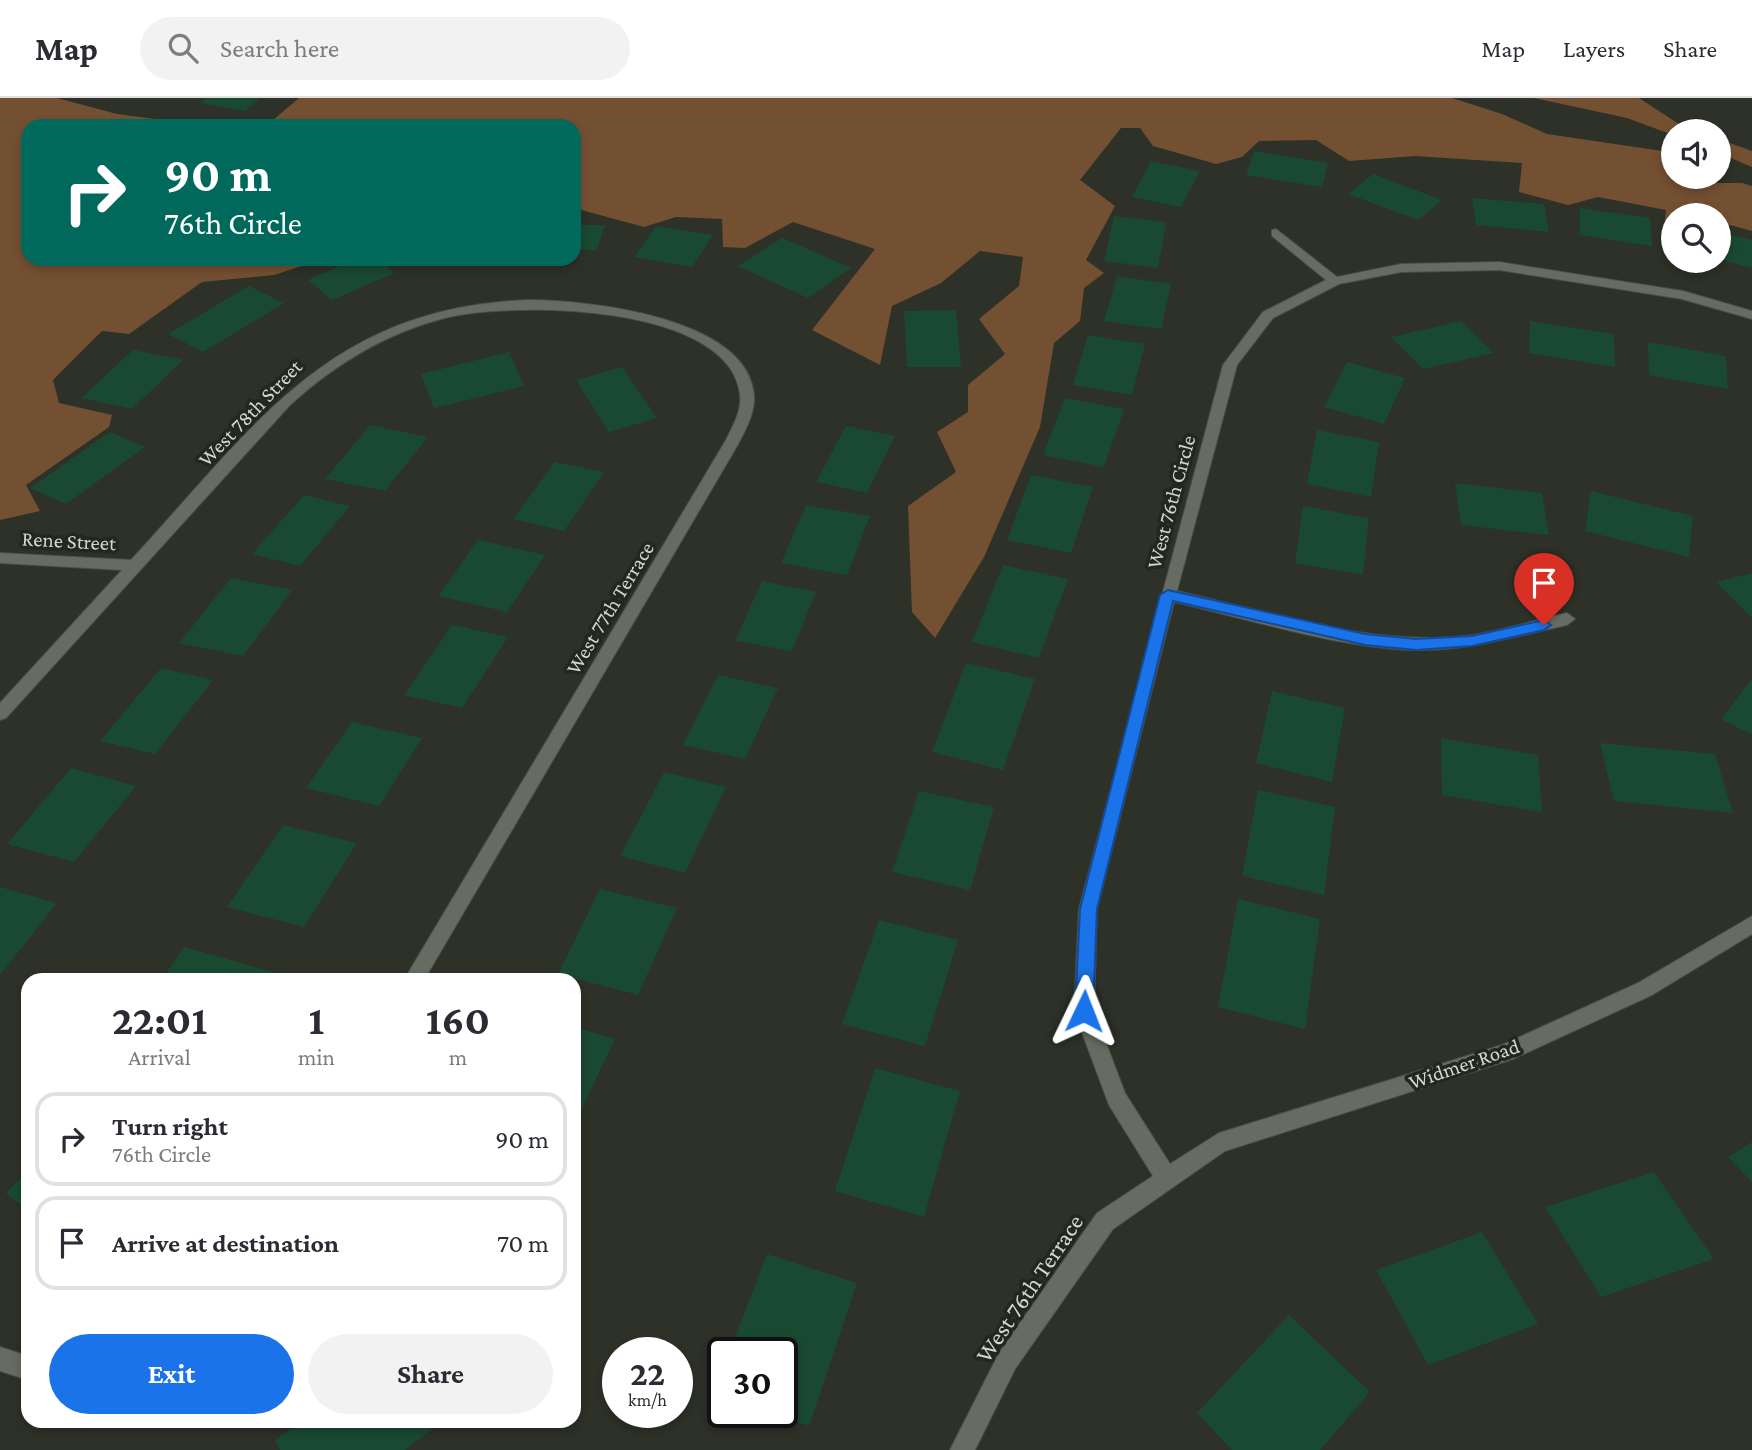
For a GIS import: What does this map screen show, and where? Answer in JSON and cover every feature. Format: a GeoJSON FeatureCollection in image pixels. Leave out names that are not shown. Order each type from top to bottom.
{"type":"FeatureCollection","features":[{"type":"Feature","properties":{"kind":"street"},"geometry":{"type":"LineString","coordinates":[[1276,233],[1335,281]]}},
{"type":"Feature","properties":{"kind":"street","name":"West 76th Circle"},"geometry":{"type":"LineString","coordinates":[[1167,1179],[1116,1098],[1084,1011],[1088,909],[1230,365],[1268,315],[1335,281],[1401,268],[1499,266],[1683,295],[1752,315]]}},
{"type":"Feature","properties":{"kind":"street","name":"West 78th Street"},"geometry":{"type":"LineString","coordinates":[[0,714],[285,402],[306,381],[352,349],[405,326],[448,314],[498,306],[541,304],[617,313]]}},
{"type":"Feature","properties":{"kind":"street","name":"West 77th Terrace"},"geometry":{"type":"LineString","coordinates":[[418,973],[746,415],[747,390],[734,361],[704,337],[645,318],[617,313]]}},
{"type":"Feature","properties":{"kind":"street","name":"Rene Street"},"geometry":{"type":"LineString","coordinates":[[0,558],[136,566]]}},
{"type":"Feature","properties":{"kind":"street"},"geometry":{"type":"LineString","coordinates":[[1168,595],[1365,640],[1416,644],[1472,641],[1567,620]]}},
{"type":"Feature","properties":{"kind":"street","name":"Widmer Road"},"geometry":{"type":"LineString","coordinates":[[1167,1179],[1219,1143],[1506,1053],[1645,989],[1752,924]]}},
{"type":"Feature","properties":{"kind":"street","name":"West 76th Terrace"},"geometry":{"type":"LineString","coordinates":[[962,1450],[1007,1361],[1105,1221],[1167,1179]]}},
{"type":"Feature","properties":{"kind":"street"},"geometry":{"type":"LineString","coordinates":[[0,1359],[21,1366]]}},
{"type":"Feature","properties":{"kind":"shaded area"},"geometry":{"type":"Polygon","coordinates":[[[0,98],[57,98],[117,114],[155,119],[21,119],[21,266],[302,266],[274,275],[202,282],[129,334],[102,331],[53,380],[59,403],[112,415],[109,427],[26,485],[40,511],[0,520],[0,98]]]}},
{"type":"Feature","properties":{"kind":"shaded area"},"geometry":{"type":"Polygon","coordinates":[[[299,98],[1452,98],[1502,114],[1547,134],[1661,151],[1661,189],[1731,189],[1731,183],[1752,186],[1752,231],[1731,225],[1731,203],[1661,203],[1661,209],[1598,197],[1568,205],[1519,192],[1522,163],[1415,156],[1349,161],[1316,140],[1259,141],[1242,157],[1216,164],[1153,146],[1140,128],[1121,128],[1080,180],[1115,206],[1086,260],[1104,273],[1084,288],[1080,321],[1054,343],[1040,427],[984,557],[935,638],[912,612],[908,506],[956,472],[937,432],[968,412],[968,385],[1005,354],[979,319],[1019,286],[1023,257],[980,251],[941,283],[892,306],[880,365],[812,330],[875,249],[793,222],[745,248],[723,247],[722,219],[676,217],[644,227],[581,210],[581,119],[274,119],[299,98]]]}},
{"type":"Feature","properties":{"kind":"shaded area"},"geometry":{"type":"Polygon","coordinates":[[[1534,98],[1639,98],[1671,119],[1661,119],[1661,131],[1627,118],[1534,98]]]}},
{"type":"Feature","properties":{"kind":"shaded area"},"geometry":{"type":"Polygon","coordinates":[[[1731,143],[1752,151],[1752,167],[1731,158],[1731,143]]]}},
{"type":"Feature","properties":{"kind":"building"},"geometry":{"type":"Polygon","coordinates":[[[207,98],[260,98],[245,111],[200,103],[207,98]]]}},
{"type":"Feature","properties":{"kind":"building"},"geometry":{"type":"Polygon","coordinates":[[[1254,151],[1328,163],[1322,187],[1246,175],[1254,151]]]}},
{"type":"Feature","properties":{"kind":"building"},"geometry":{"type":"Polygon","coordinates":[[[1151,161],[1200,171],[1181,207],[1132,197],[1151,161]]]}},
{"type":"Feature","properties":{"kind":"building"},"geometry":{"type":"Polygon","coordinates":[[[1373,174],[1442,200],[1418,220],[1348,194],[1373,174]]]}},
{"type":"Feature","properties":{"kind":"building"},"geometry":{"type":"Polygon","coordinates":[[[1472,198],[1544,204],[1549,232],[1476,225],[1472,198]]]}},
{"type":"Feature","properties":{"kind":"building"},"geometry":{"type":"Polygon","coordinates":[[[1580,208],[1650,218],[1652,246],[1580,235],[1580,208]]]}},
{"type":"Feature","properties":{"kind":"building"},"geometry":{"type":"Polygon","coordinates":[[[1114,216],[1166,222],[1158,268],[1104,261],[1114,216]]]}},
{"type":"Feature","properties":{"kind":"building"},"geometry":{"type":"Polygon","coordinates":[[[581,225],[605,225],[597,250],[581,250],[581,225]]]}},
{"type":"Feature","properties":{"kind":"building"},"geometry":{"type":"Polygon","coordinates":[[[656,226],[713,235],[692,267],[634,257],[656,226]]]}},
{"type":"Feature","properties":{"kind":"building"},"geometry":{"type":"Polygon","coordinates":[[[1731,235],[1752,240],[1752,268],[1731,262],[1731,235]]]}},
{"type":"Feature","properties":{"kind":"building"},"geometry":{"type":"Polygon","coordinates":[[[782,238],[851,268],[808,298],[738,266],[782,238]]]}},
{"type":"Feature","properties":{"kind":"building"},"geometry":{"type":"Polygon","coordinates":[[[340,266],[385,266],[394,273],[332,300],[308,280],[340,266]]]}},
{"type":"Feature","properties":{"kind":"building"},"geometry":{"type":"Polygon","coordinates":[[[1117,276],[1171,284],[1161,329],[1104,321],[1117,276]]]}},
{"type":"Feature","properties":{"kind":"building"},"geometry":{"type":"Polygon","coordinates":[[[249,286],[284,303],[203,352],[168,334],[249,286]]]}},
{"type":"Feature","properties":{"kind":"building"},"geometry":{"type":"Polygon","coordinates":[[[956,310],[961,367],[907,367],[904,311],[956,310]]]}},
{"type":"Feature","properties":{"kind":"building"},"geometry":{"type":"Polygon","coordinates":[[[1461,321],[1494,353],[1423,369],[1391,337],[1461,321]]]}},
{"type":"Feature","properties":{"kind":"building"},"geometry":{"type":"Polygon","coordinates":[[[1530,321],[1614,334],[1615,367],[1529,353],[1530,321]]]}},
{"type":"Feature","properties":{"kind":"building"},"geometry":{"type":"Polygon","coordinates":[[[1088,335],[1145,344],[1132,395],[1073,385],[1088,335]]]}},
{"type":"Feature","properties":{"kind":"building"},"geometry":{"type":"Polygon","coordinates":[[[1648,342],[1726,356],[1728,389],[1649,375],[1648,342]]]}},
{"type":"Feature","properties":{"kind":"building"},"geometry":{"type":"Polygon","coordinates":[[[133,350],[183,360],[132,409],[81,398],[133,350]]]}},
{"type":"Feature","properties":{"kind":"building"},"geometry":{"type":"Polygon","coordinates":[[[509,352],[524,386],[434,408],[421,374],[509,352]]]}},
{"type":"Feature","properties":{"kind":"building"},"geometry":{"type":"Polygon","coordinates":[[[1347,362],[1405,378],[1384,424],[1324,407],[1347,362]]]}},
{"type":"Feature","properties":{"kind":"building"},"geometry":{"type":"Polygon","coordinates":[[[622,367],[657,418],[609,432],[576,380],[622,367]]]}},
{"type":"Feature","properties":{"kind":"building"},"geometry":{"type":"Polygon","coordinates":[[[1065,398],[1124,409],[1104,467],[1043,455],[1065,398]]]}},
{"type":"Feature","properties":{"kind":"building"},"geometry":{"type":"Polygon","coordinates":[[[370,425],[428,437],[385,491],[325,479],[370,425]]]}},
{"type":"Feature","properties":{"kind":"building"},"geometry":{"type":"Polygon","coordinates":[[[846,426],[895,436],[867,493],[816,482],[846,426]]]}},
{"type":"Feature","properties":{"kind":"building"},"geometry":{"type":"Polygon","coordinates":[[[1317,430],[1379,442],[1371,497],[1307,484],[1317,430]]]}},
{"type":"Feature","properties":{"kind":"building"},"geometry":{"type":"Polygon","coordinates":[[[110,432],[145,447],[66,504],[30,488],[110,432]]]}},
{"type":"Feature","properties":{"kind":"building"},"geometry":{"type":"Polygon","coordinates":[[[555,462],[604,472],[564,531],[513,519],[555,462]]]}},
{"type":"Feature","properties":{"kind":"building"},"geometry":{"type":"Polygon","coordinates":[[[1031,475],[1093,487],[1071,553],[1007,540],[1031,475]]]}},
{"type":"Feature","properties":{"kind":"building"},"geometry":{"type":"Polygon","coordinates":[[[1455,483],[1542,493],[1549,535],[1461,525],[1455,483]]]}},
{"type":"Feature","properties":{"kind":"building"},"geometry":{"type":"Polygon","coordinates":[[[1591,491],[1693,516],[1689,557],[1585,531],[1591,491]]]}},
{"type":"Feature","properties":{"kind":"building"},"geometry":{"type":"Polygon","coordinates":[[[304,495],[350,506],[300,566],[252,554],[304,495]]]}},
{"type":"Feature","properties":{"kind":"building"},"geometry":{"type":"Polygon","coordinates":[[[806,505],[870,516],[847,575],[781,563],[806,505]]]}},
{"type":"Feature","properties":{"kind":"building"},"geometry":{"type":"Polygon","coordinates":[[[1303,506],[1369,518],[1363,575],[1295,563],[1303,506]]]}},
{"type":"Feature","properties":{"kind":"building"},"geometry":{"type":"Polygon","coordinates":[[[478,540],[545,555],[507,612],[438,596],[478,540]]]}},
{"type":"Feature","properties":{"kind":"building"},"geometry":{"type":"Polygon","coordinates":[[[1003,565],[1068,579],[1039,658],[972,642],[1003,565]]]}},
{"type":"Feature","properties":{"kind":"building"},"geometry":{"type":"Polygon","coordinates":[[[1752,573],[1752,618],[1716,582],[1752,573]]]}},
{"type":"Feature","properties":{"kind":"building"},"geometry":{"type":"Polygon","coordinates":[[[231,578],[292,590],[243,656],[179,643],[231,578]]]}},
{"type":"Feature","properties":{"kind":"building"},"geometry":{"type":"Polygon","coordinates":[[[762,581],[816,592],[792,651],[735,641],[762,581]]]}},
{"type":"Feature","properties":{"kind":"building"},"geometry":{"type":"Polygon","coordinates":[[[452,625],[508,637],[462,708],[404,695],[452,625]]]}},
{"type":"Feature","properties":{"kind":"building"},"geometry":{"type":"Polygon","coordinates":[[[966,663],[1035,679],[1003,770],[932,752],[966,663]]]}},
{"type":"Feature","properties":{"kind":"building"},"geometry":{"type":"Polygon","coordinates":[[[161,668],[213,680],[155,754],[100,741],[161,668]]]}},
{"type":"Feature","properties":{"kind":"building"},"geometry":{"type":"Polygon","coordinates":[[[718,675],[778,688],[745,759],[683,745],[718,675]]]}},
{"type":"Feature","properties":{"kind":"building"},"geometry":{"type":"Polygon","coordinates":[[[1752,679],[1752,735],[1721,719],[1752,679]]]}},
{"type":"Feature","properties":{"kind":"building"},"geometry":{"type":"Polygon","coordinates":[[[1272,691],[1345,708],[1332,782],[1256,763],[1272,691]]]}},
{"type":"Feature","properties":{"kind":"building"},"geometry":{"type":"Polygon","coordinates":[[[352,722],[422,738],[379,806],[306,788],[352,722]]]}},
{"type":"Feature","properties":{"kind":"building"},"geometry":{"type":"Polygon","coordinates":[[[1441,738],[1538,755],[1542,812],[1442,795],[1441,738]]]}},
{"type":"Feature","properties":{"kind":"building"},"geometry":{"type":"Polygon","coordinates":[[[1600,743],[1715,754],[1733,813],[1614,801],[1600,743]]]}},
{"type":"Feature","properties":{"kind":"building"},"geometry":{"type":"Polygon","coordinates":[[[71,768],[136,786],[74,862],[7,844],[71,768]]]}},
{"type":"Feature","properties":{"kind":"building"},"geometry":{"type":"Polygon","coordinates":[[[664,772],[726,787],[685,873],[620,856],[664,772]]]}},
{"type":"Feature","properties":{"kind":"building"},"geometry":{"type":"Polygon","coordinates":[[[1258,790],[1335,807],[1324,895],[1242,876],[1258,790]]]}},
{"type":"Feature","properties":{"kind":"building"},"geometry":{"type":"Polygon","coordinates":[[[919,791],[994,807],[970,890],[892,872],[919,791]]]}},
{"type":"Feature","properties":{"kind":"building"},"geometry":{"type":"Polygon","coordinates":[[[283,825],[357,843],[304,927],[227,907],[283,825]]]}},
{"type":"Feature","properties":{"kind":"building"},"geometry":{"type":"Polygon","coordinates":[[[0,887],[57,903],[0,975],[0,887]]]}},
{"type":"Feature","properties":{"kind":"building"},"geometry":{"type":"Polygon","coordinates":[[[600,889],[677,908],[638,995],[581,980],[581,973],[558,973],[600,889]]]}},
{"type":"Feature","properties":{"kind":"building"},"geometry":{"type":"Polygon","coordinates":[[[1238,899],[1320,919],[1305,1029],[1218,1007],[1238,899]]]}},
{"type":"Feature","properties":{"kind":"building"},"geometry":{"type":"Polygon","coordinates":[[[879,920],[958,940],[925,1046],[842,1024],[879,920]]]}},
{"type":"Feature","properties":{"kind":"building"},"geometry":{"type":"Polygon","coordinates":[[[185,947],[273,972],[272,973],[166,973],[185,947]]]}},
{"type":"Feature","properties":{"kind":"building"},"geometry":{"type":"Polygon","coordinates":[[[581,1029],[615,1039],[581,1110],[581,1029]]]}},
{"type":"Feature","properties":{"kind":"building"},"geometry":{"type":"Polygon","coordinates":[[[875,1068],[960,1091],[924,1217],[835,1191],[875,1068]]]}},
{"type":"Feature","properties":{"kind":"building"},"geometry":{"type":"Polygon","coordinates":[[[1752,1142],[1752,1182],[1728,1157],[1752,1142]]]}},
{"type":"Feature","properties":{"kind":"building"},"geometry":{"type":"Polygon","coordinates":[[[1654,1172],[1714,1259],[1601,1297],[1545,1207],[1654,1172]]]}},
{"type":"Feature","properties":{"kind":"building"},"geometry":{"type":"Polygon","coordinates":[[[21,1178],[21,1205],[6,1193],[21,1178]]]}},
{"type":"Feature","properties":{"kind":"building"},"geometry":{"type":"Polygon","coordinates":[[[1482,1232],[1538,1324],[1428,1365],[1376,1270],[1482,1232]]]}},
{"type":"Feature","properties":{"kind":"building"},"geometry":{"type":"Polygon","coordinates":[[[767,1254],[857,1283],[809,1426],[798,1422],[798,1337],[735,1337],[767,1254]]]}},
{"type":"Feature","properties":{"kind":"building"},"geometry":{"type":"Polygon","coordinates":[[[1289,1315],[1370,1392],[1320,1450],[1232,1450],[1197,1413],[1289,1315]]]}},
{"type":"Feature","properties":{"kind":"building"},"geometry":{"type":"Polygon","coordinates":[[[292,1428],[434,1428],[405,1450],[280,1450],[275,1440],[292,1428]]]}},
{"type":"Feature","properties":{"kind":"route"},"geometry":{"type":"LineString","coordinates":[[1084,1011],[1088,909],[1168,595],[1365,640],[1416,644],[1472,641],[1544,625]]}}]}
